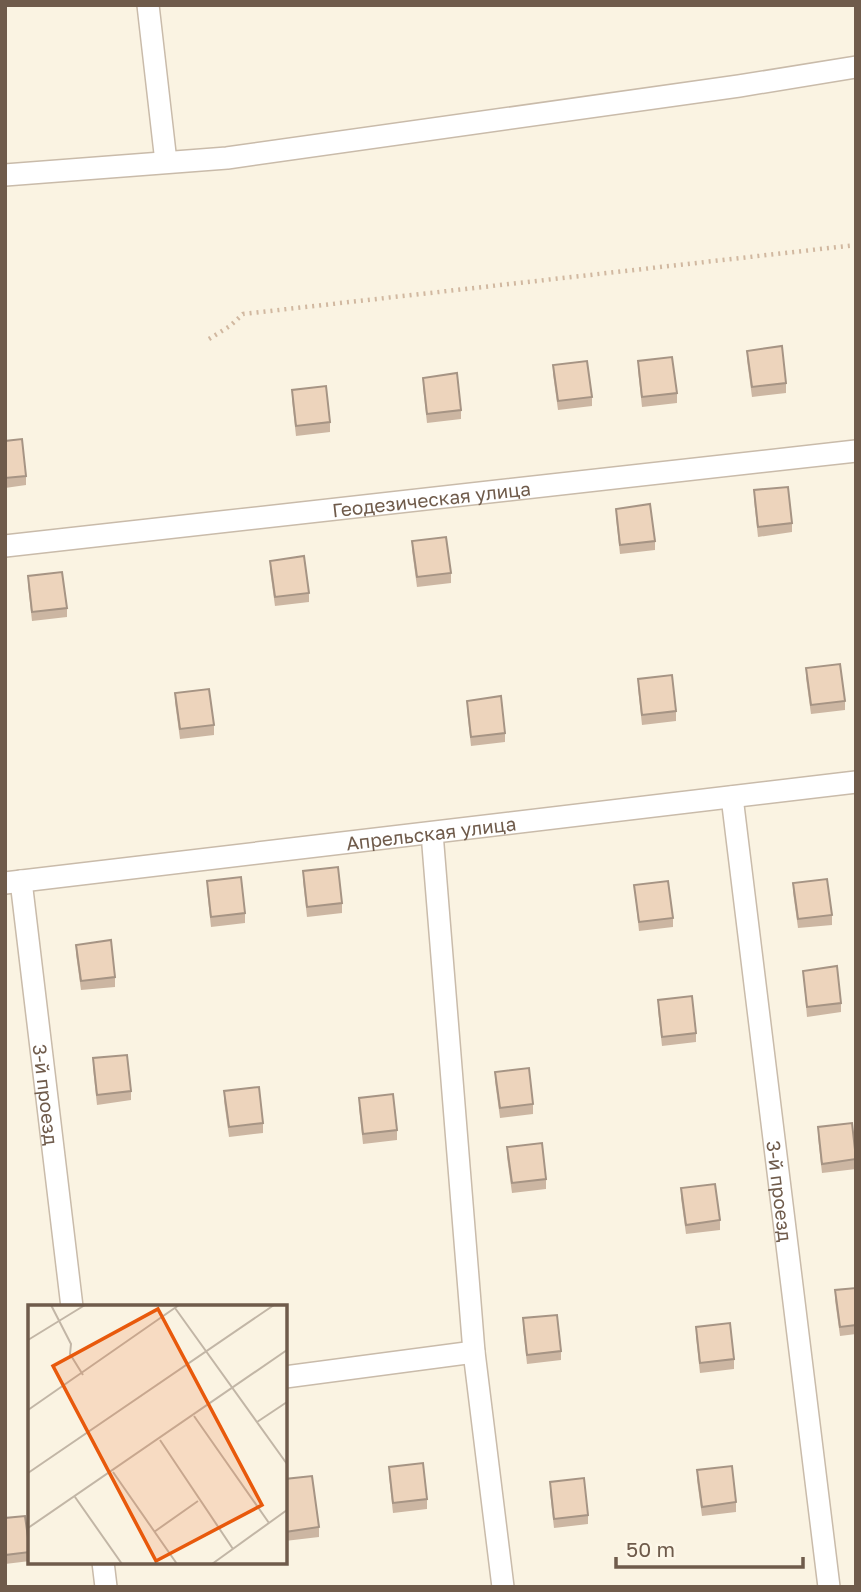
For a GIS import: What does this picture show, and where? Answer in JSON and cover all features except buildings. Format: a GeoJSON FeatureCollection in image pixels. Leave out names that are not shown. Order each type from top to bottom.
{"type":"FeatureCollection","features":[{"type":"Feature","properties":{"kind":"street"},"geometry":{"type":"LineString","coordinates":[[148,5],[166,163]]}},
{"type":"Feature","properties":{"kind":"street"},"geometry":{"type":"LineString","coordinates":[[5,175],[227,158],[856,67]]}},
{"type":"Feature","properties":{"kind":"street","name":"Геодезическая улица"},"geometry":{"type":"LineString","coordinates":[[5,546],[856,451]]}},
{"type":"Feature","properties":{"kind":"street","name":"Апрельская улица"},"geometry":{"type":"LineString","coordinates":[[13,882],[856,782]]}},
{"type":"Feature","properties":{"kind":"street","name":"3-й проезд"},"geometry":{"type":"LineString","coordinates":[[732,797],[829,1587]]}},
{"type":"Feature","properties":{"kind":"street"},"geometry":{"type":"LineString","coordinates":[[432,833],[474,1352],[503,1587]]}},
{"type":"Feature","properties":{"kind":"street","name":"3-й проезд"},"geometry":{"type":"LineString","coordinates":[[13,882],[72,1305]]}},
{"type":"Feature","properties":{"kind":"street"},"geometry":{"type":"LineString","coordinates":[[287,1377],[474,1352]]}},
{"type":"Feature","properties":{"kind":"street"},"geometry":{"type":"LineString","coordinates":[[103,1564],[106,1587]]}},
{"type":"Feature","properties":{"kind":"path"},"geometry":{"type":"LineString","coordinates":[[209,339],[243,314],[856,246]]}}]}
